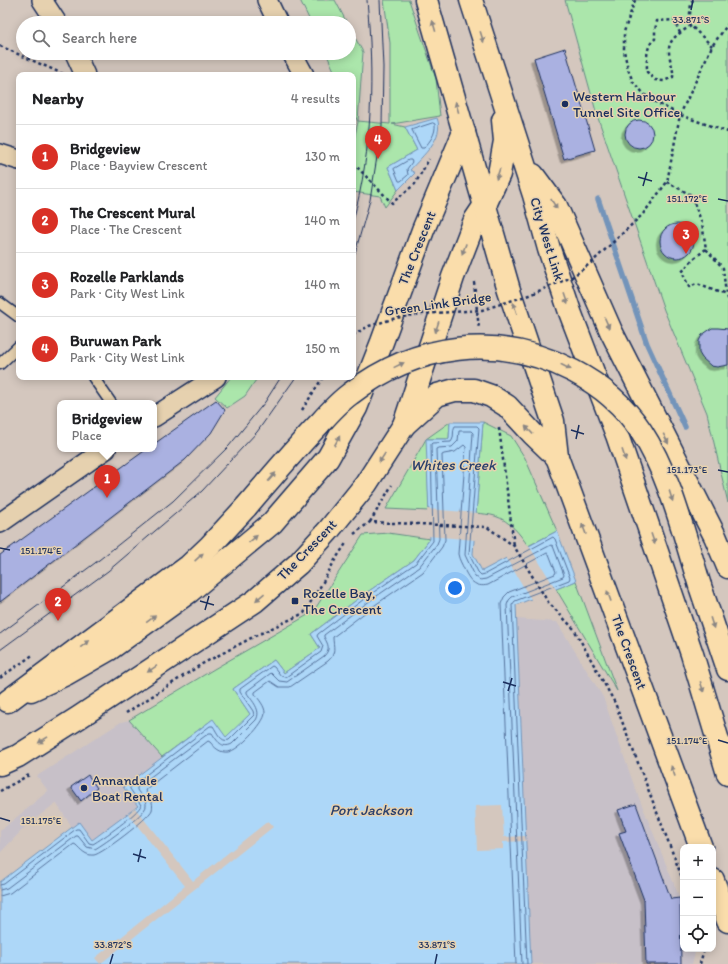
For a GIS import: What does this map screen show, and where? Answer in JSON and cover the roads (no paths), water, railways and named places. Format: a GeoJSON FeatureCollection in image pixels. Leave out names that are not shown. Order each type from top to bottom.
{"type":"FeatureCollection","features":[{"type":"Feature","properties":{"kind":"main road"},"geometry":{"type":"LineString","coordinates":[[426,0],[464,132],[480,213],[509,290],[553,421],[557,457]]}},
{"type":"Feature","properties":{"kind":"main road","name":"City West Link"},"geometry":{"type":"LineString","coordinates":[[471,0],[523,161],[549,249],[570,312],[631,475],[692,654],[728,774]]}},
{"type":"Feature","properties":{"kind":"main road","name":"The Crescent"},"geometry":{"type":"LineString","coordinates":[[0,764],[18,756],[78,718],[255,601],[298,564],[328,531],[366,484],[404,425],[454,277],[480,213],[499,174],[505,141],[500,93]]}},
{"type":"Feature","properties":{"kind":"main road","name":"The Crescent"},"geometry":{"type":"LineString","coordinates":[[4,703],[66,674],[108,650],[190,591],[272,523],[328,458],[356,408],[423,230],[464,132]]}},
{"type":"Feature","properties":{"kind":"main road"},"geometry":{"type":"LineString","coordinates":[[523,161],[556,206],[611,331],[715,536],[728,567]]}},
{"type":"Feature","properties":{"kind":"main road"},"geometry":{"type":"LineString","coordinates":[[4,703],[189,566],[210,546],[306,438],[348,394],[372,378],[406,361],[449,350],[472,348],[514,350],[536,355],[557,363],[587,378],[607,393],[619,403],[640,429],[666,478],[728,669]]}},
{"type":"Feature","properties":{"kind":"main road"},"geometry":{"type":"LineString","coordinates":[[404,425],[437,395],[455,390],[474,390],[491,396],[507,406],[557,457]]}},
{"type":"Feature","properties":{"kind":"main road","name":"The Crescent"},"geometry":{"type":"LineString","coordinates":[[557,457],[700,844]]}},
{"type":"Feature","properties":{"kind":"main road"},"geometry":{"type":"LineString","coordinates":[[716,888],[728,921]]}},
{"type":"Feature","properties":{"kind":"street"},"geometry":{"type":"LineString","coordinates":[[42,0],[52,16]]}},
{"type":"Feature","properties":{"kind":"street"},"geometry":{"type":"LineString","coordinates":[[54,0],[60,16]]}},
{"type":"Feature","properties":{"kind":"street"},"geometry":{"type":"LineString","coordinates":[[266,0],[274,16]]}},
{"type":"Feature","properties":{"kind":"street"},"geometry":{"type":"LineString","coordinates":[[78,60],[84,72]]}},
{"type":"Feature","properties":{"kind":"street"},"geometry":{"type":"LineString","coordinates":[[296,60],[302,72]]}},
{"type":"Feature","properties":{"kind":"street"},"geometry":{"type":"LineString","coordinates":[[0,154],[16,159]]}},
{"type":"Feature","properties":{"kind":"street"},"geometry":{"type":"LineString","coordinates":[[157,415],[211,380]]}},
{"type":"Feature","properties":{"kind":"street"},"geometry":{"type":"LineString","coordinates":[[0,524],[102,452]]}},
{"type":"Feature","properties":{"kind":"lane"},"geometry":{"type":"LineString","coordinates":[[0,303],[16,315]]}},
{"type":"Feature","properties":{"kind":"lane"},"geometry":{"type":"LineString","coordinates":[[0,364],[16,349]]}},
{"type":"Feature","properties":{"kind":"lane"},"geometry":{"type":"LineString","coordinates":[[95,380],[109,400]]}},
{"type":"Feature","properties":{"kind":"water"},"geometry":{"type":"Polygon","coordinates":[[[437,118],[439,125],[435,140],[426,153],[410,170],[415,173],[398,190],[388,167],[417,150],[405,127],[437,118]]]}},
{"type":"Feature","properties":{"kind":"water","name":"Port Jackson"},"geometry":{"type":"Polygon","coordinates":[[[450,422],[483,422],[473,554],[482,571],[557,531],[576,581],[516,605],[531,964],[0,964],[0,882],[79,822],[92,840],[138,806],[123,787],[213,719],[226,737],[250,714],[233,689],[274,660],[284,673],[320,648],[311,634],[366,593],[414,560],[430,539],[426,439],[449,439],[450,422]]]}},
{"type":"Feature","properties":{"kind":"waterway"},"geometry":{"type":"LineString","coordinates":[[598,199],[647,344],[685,427]]}},
{"type":"Feature","properties":{"kind":"tram line"},"geometry":{"type":"LineString","coordinates":[[356,209],[365,166],[370,111],[371,56],[367,0]]}},
{"type":"Feature","properties":{"kind":"tram line"},"geometry":{"type":"LineString","coordinates":[[356,249],[370,200],[382,126],[383,67],[380,0]]}},
{"type":"Feature","properties":{"kind":"tram line"},"geometry":{"type":"LineString","coordinates":[[0,634],[99,560],[173,501],[229,446],[265,402],[279,380]]}},
{"type":"Feature","properties":{"kind":"tram line"},"geometry":{"type":"LineString","coordinates":[[0,650],[108,571],[202,491],[257,432],[294,380]]}},
{"type":"Feature","properties":{"kind":"place","name":"Western Harbour Tunnel Site Office"},"geometry":{"type":"Point","coordinates":[565,104]}},
{"type":"Feature","properties":{"kind":"place","name":"Buruwan Park"},"geometry":{"type":"Point","coordinates":[378,159]}},
{"type":"Feature","properties":{"kind":"place","name":"Rozelle Parklands"},"geometry":{"type":"Point","coordinates":[686,254]}},
{"type":"Feature","properties":{"kind":"place","name":"Bridgeview"},"geometry":{"type":"Point","coordinates":[107,498]}},
{"type":"Feature","properties":{"kind":"place","name":"Rozelle Bay, The Crescent"},"geometry":{"type":"Point","coordinates":[295,601]}},
{"type":"Feature","properties":{"kind":"place","name":"The Crescent Mural"},"geometry":{"type":"Point","coordinates":[58,621]}},
{"type":"Feature","properties":{"kind":"place","name":"Annandale Boat Rental"},"geometry":{"type":"Point","coordinates":[84,788]}},
{"type":"Feature","properties":{"kind":"water label","name":"Whites Creek"},"geometry":{"type":"Point","coordinates":[453,465]}}]}
